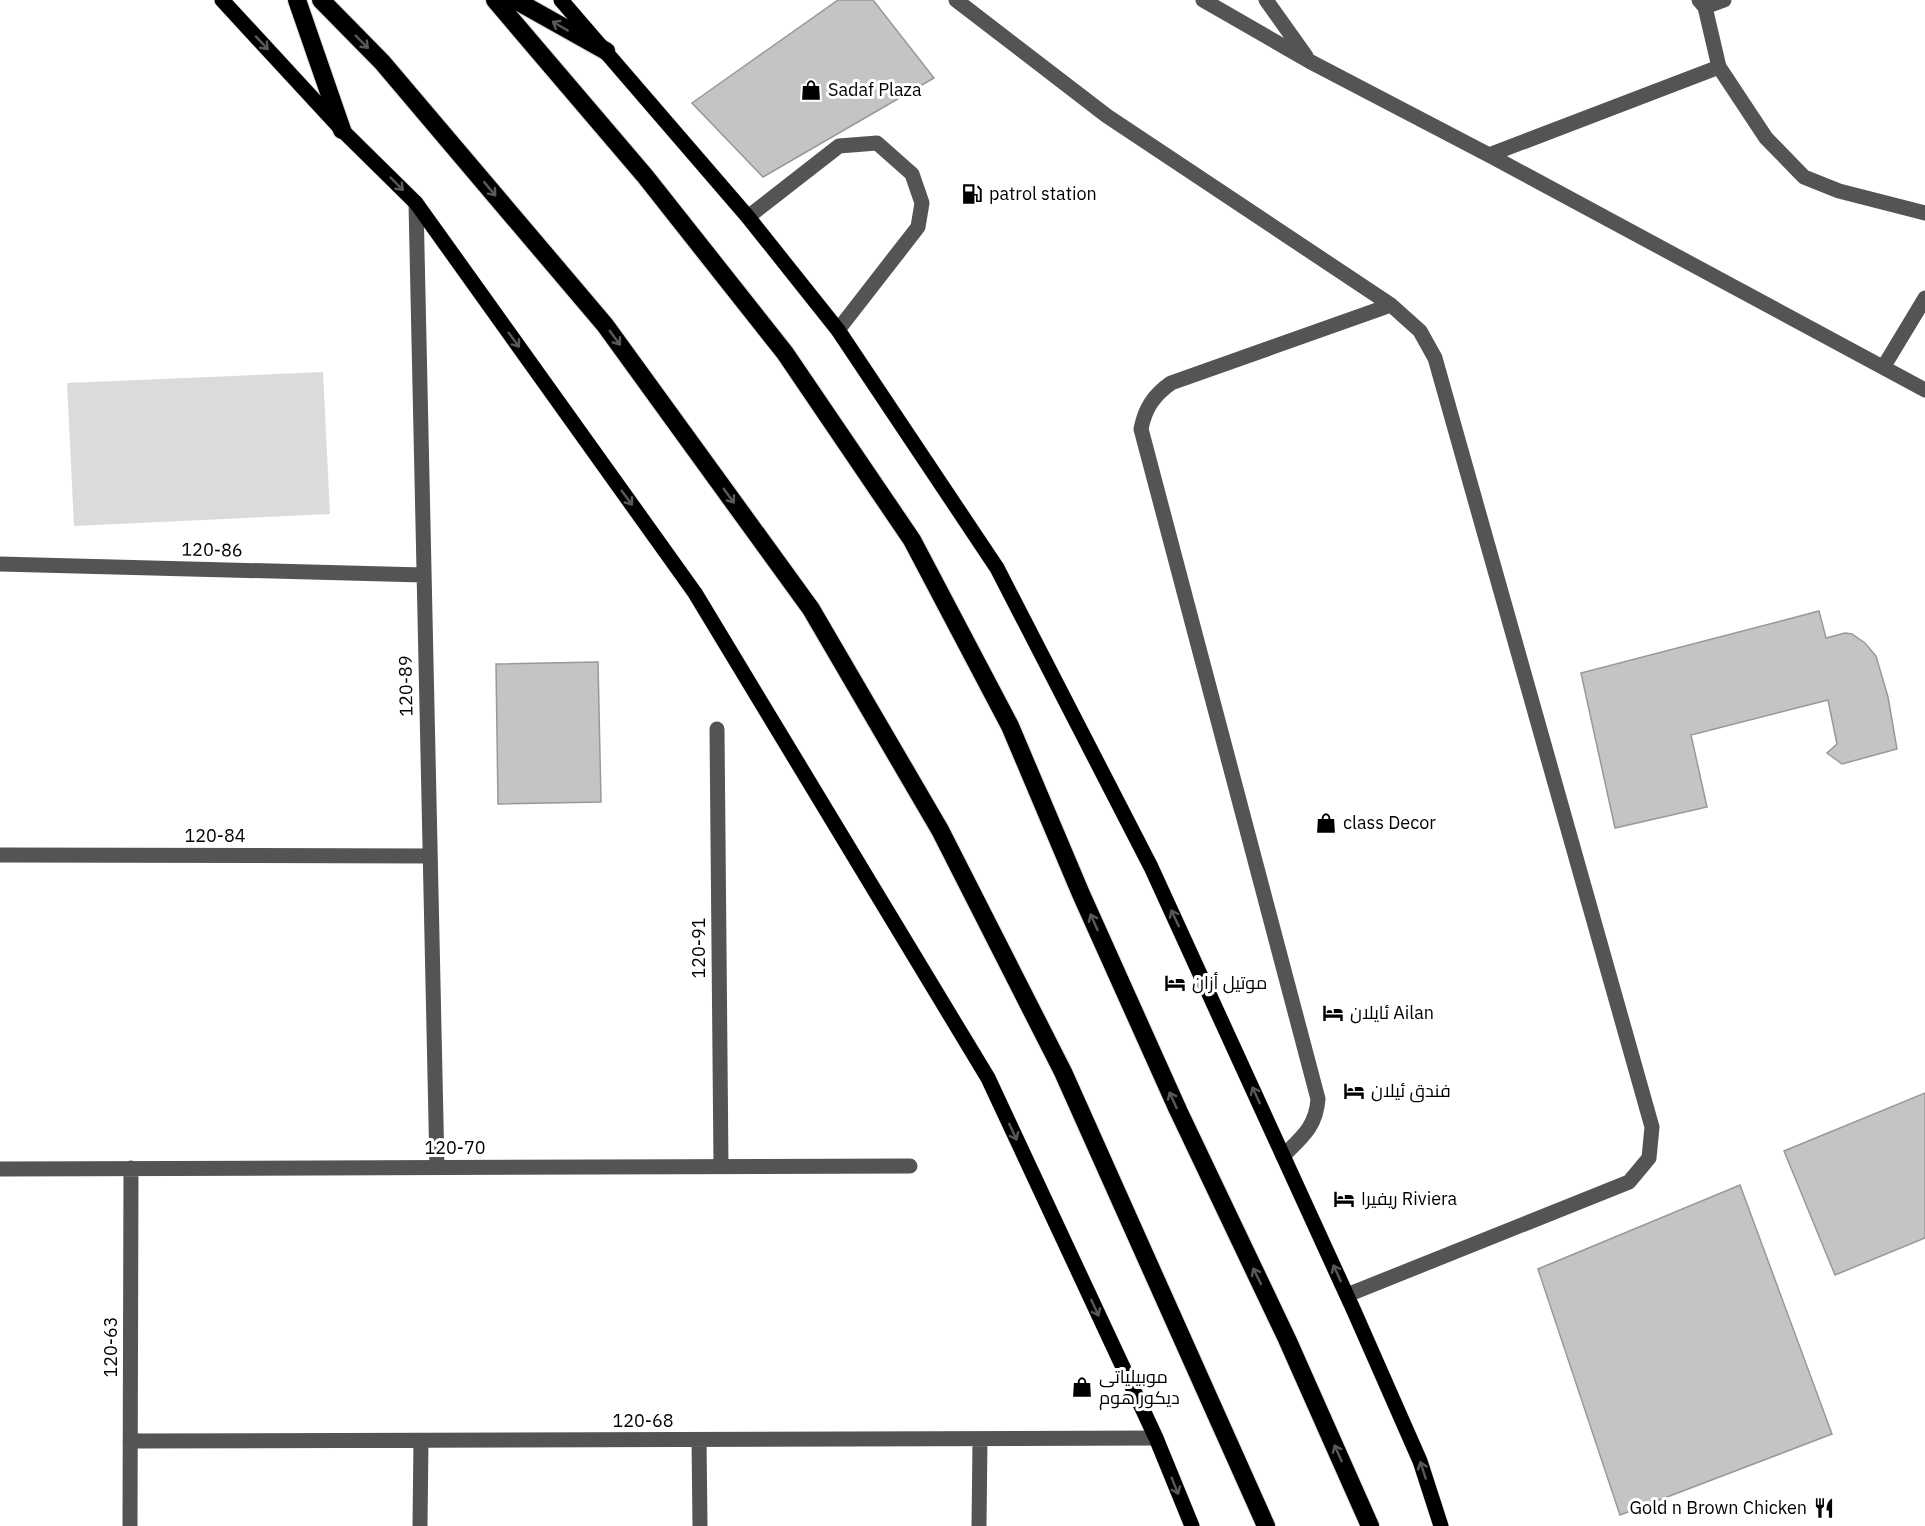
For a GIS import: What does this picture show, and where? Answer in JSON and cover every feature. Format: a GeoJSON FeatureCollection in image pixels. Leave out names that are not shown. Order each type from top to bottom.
{"type":"FeatureCollection","features":[{"type":"Feature","properties":{"kind":"highway"},"geometry":{"type":"LineString","coordinates":[[297,0],[342,130]]}},
{"type":"Feature","properties":{"kind":"highway"},"geometry":{"type":"LineString","coordinates":[[321,0],[382,62],[605,325],[810,609],[940,830],[1063,1072],[1266,1526]]}},
{"type":"Feature","properties":{"kind":"highway"},"geometry":{"type":"LineString","coordinates":[[495,0],[645,176],[785,353],[912,540],[1010,726],[1081,894],[1178,1110],[1287,1339],[1370,1526]]}},
{"type":"Feature","properties":{"kind":"highway"},"geometry":{"type":"LineString","coordinates":[[515,0],[606,51]]}},
{"type":"Feature","properties":{"kind":"main road"},"geometry":{"type":"LineString","coordinates":[[222,0],[342,130],[416,203],[695,592],[982,1068],[1156,1438],[1192,1526]]}},
{"type":"Feature","properties":{"kind":"main road"},"geometry":{"type":"LineString","coordinates":[[561,0],[748,217],[838,330],[997,568],[1151,867],[1347,1295],[1420,1461],[1441,1526]]}},
{"type":"Feature","properties":{"kind":"street"},"geometry":{"type":"LineString","coordinates":[[956,0],[1107,116],[1390,305],[1420,331],[1435,358],[1652,1127],[1649,1158],[1629,1182],[1347,1295]]}},
{"type":"Feature","properties":{"kind":"street"},"geometry":{"type":"LineString","coordinates":[[1203,0],[1309,61],[1489,155],[1925,390]]}},
{"type":"Feature","properties":{"kind":"street"},"geometry":{"type":"LineString","coordinates":[[1266,0],[1309,61]]}},
{"type":"Feature","properties":{"kind":"street"},"geometry":{"type":"LineString","coordinates":[[1724,0],[1702,4],[1719,67],[1767,138],[1804,177],[1839,191],[1925,213]]}},
{"type":"Feature","properties":{"kind":"street"},"geometry":{"type":"LineString","coordinates":[[1489,155],[1719,67]]}},
{"type":"Feature","properties":{"kind":"street"},"geometry":{"type":"LineString","coordinates":[[748,217],[839,147],[877,143],[912,174],[922,203],[918,227],[838,330]]}},
{"type":"Feature","properties":{"kind":"street","name":"120-89"},"geometry":{"type":"LineString","coordinates":[[416,203],[437,1167]]}},
{"type":"Feature","properties":{"kind":"street"},"geometry":{"type":"LineString","coordinates":[[1884,366],[1925,298]]}},
{"type":"Feature","properties":{"kind":"street"},"geometry":{"type":"LineString","coordinates":[[1283,1156],[1308,1131],[1317,1115],[1318,1099],[1141,429],[1149,403],[1159,391],[1171,383],[1390,305]]}},
{"type":"Feature","properties":{"kind":"street","name":"120-86"},"geometry":{"type":"LineString","coordinates":[[0,564],[423,575]]}},
{"type":"Feature","properties":{"kind":"street","name":"120-91"},"geometry":{"type":"LineString","coordinates":[[717,729],[721,1166]]}},
{"type":"Feature","properties":{"kind":"street","name":"120-84"},"geometry":{"type":"LineString","coordinates":[[0,855],[430,856]]}},
{"type":"Feature","properties":{"kind":"street","name":"120-70"},"geometry":{"type":"LineString","coordinates":[[0,1169],[909,1166]]}},
{"type":"Feature","properties":{"kind":"street","name":"120-63"},"geometry":{"type":"LineString","coordinates":[[130,1526],[131,1168]]}},
{"type":"Feature","properties":{"kind":"street","name":"120-68"},"geometry":{"type":"LineString","coordinates":[[130,1441],[1156,1438]]}},
{"type":"Feature","properties":{"kind":"street"},"geometry":{"type":"LineString","coordinates":[[699,1440],[700,1526]]}},
{"type":"Feature","properties":{"kind":"street"},"geometry":{"type":"LineString","coordinates":[[979,1526],[980,1440]]}},
{"type":"Feature","properties":{"kind":"street"},"geometry":{"type":"LineString","coordinates":[[420,1526],[421,1441]]}},
{"type":"Feature","properties":{"kind":"street"},"geometry":{"type":"LineString","coordinates":[[1352,1485],[1381,1526]]}},
{"type":"Feature","properties":{"kind":"shaded area"},"geometry":{"type":"Polygon","coordinates":[[[323,372],[330,514],[74,526],[67,383],[323,372]]]}},
{"type":"Feature","properties":{"kind":"building","name":"Sadaf Plaza"},"geometry":{"type":"Polygon","coordinates":[[[838,0],[873,0],[934,78],[763,177],[692,103],[838,0]]]}},
{"type":"Feature","properties":{"kind":"building"},"geometry":{"type":"Polygon","coordinates":[[[1819,611],[1826,638],[1845,633],[1852,634],[1865,643],[1876,656],[1888,697],[1897,749],[1842,764],[1827,753],[1837,744],[1828,700],[1691,735],[1707,807],[1615,828],[1581,673],[1819,611]]]}},
{"type":"Feature","properties":{"kind":"building"},"geometry":{"type":"Polygon","coordinates":[[[598,662],[601,802],[498,804],[496,664],[598,662]]]}},
{"type":"Feature","properties":{"kind":"building"},"geometry":{"type":"Polygon","coordinates":[[[1925,1093],[1925,1238],[1835,1275],[1784,1151],[1925,1093]]]}},
{"type":"Feature","properties":{"kind":"building"},"geometry":{"type":"Polygon","coordinates":[[[1740,1185],[1832,1434],[1620,1515],[1538,1269],[1740,1185]]]}},
{"type":"Feature","properties":{"kind":"place","name":"Sadaf Plaza"},"geometry":{"type":"Point","coordinates":[811,90]}},
{"type":"Feature","properties":{"kind":"place","name":"patrol station"},"geometry":{"type":"Point","coordinates":[972,194]}},
{"type":"Feature","properties":{"kind":"place","name":"class Decor"},"geometry":{"type":"Point","coordinates":[1326,823]}},
{"type":"Feature","properties":{"kind":"place","name":"موتيل أزان"},"geometry":{"type":"Point","coordinates":[1175,983]}},
{"type":"Feature","properties":{"kind":"place","name":"ئایلان Ailan"},"geometry":{"type":"Point","coordinates":[1333,1013]}},
{"type":"Feature","properties":{"kind":"place","name":"فندق ئيلان"},"geometry":{"type":"Point","coordinates":[1354,1091]}},
{"type":"Feature","properties":{"kind":"place","name":"ریفیرا Riviera"},"geometry":{"type":"Point","coordinates":[1344,1199]}},
{"type":"Feature","properties":{"kind":"place","name":"موبیلیاتی دیکور هوم"},"geometry":{"type":"Point","coordinates":[1082,1387]}},
{"type":"Feature","properties":{"kind":"place","name":"Gold n Brown Chicken"},"geometry":{"type":"Point","coordinates":[1824,1508]}}]}
